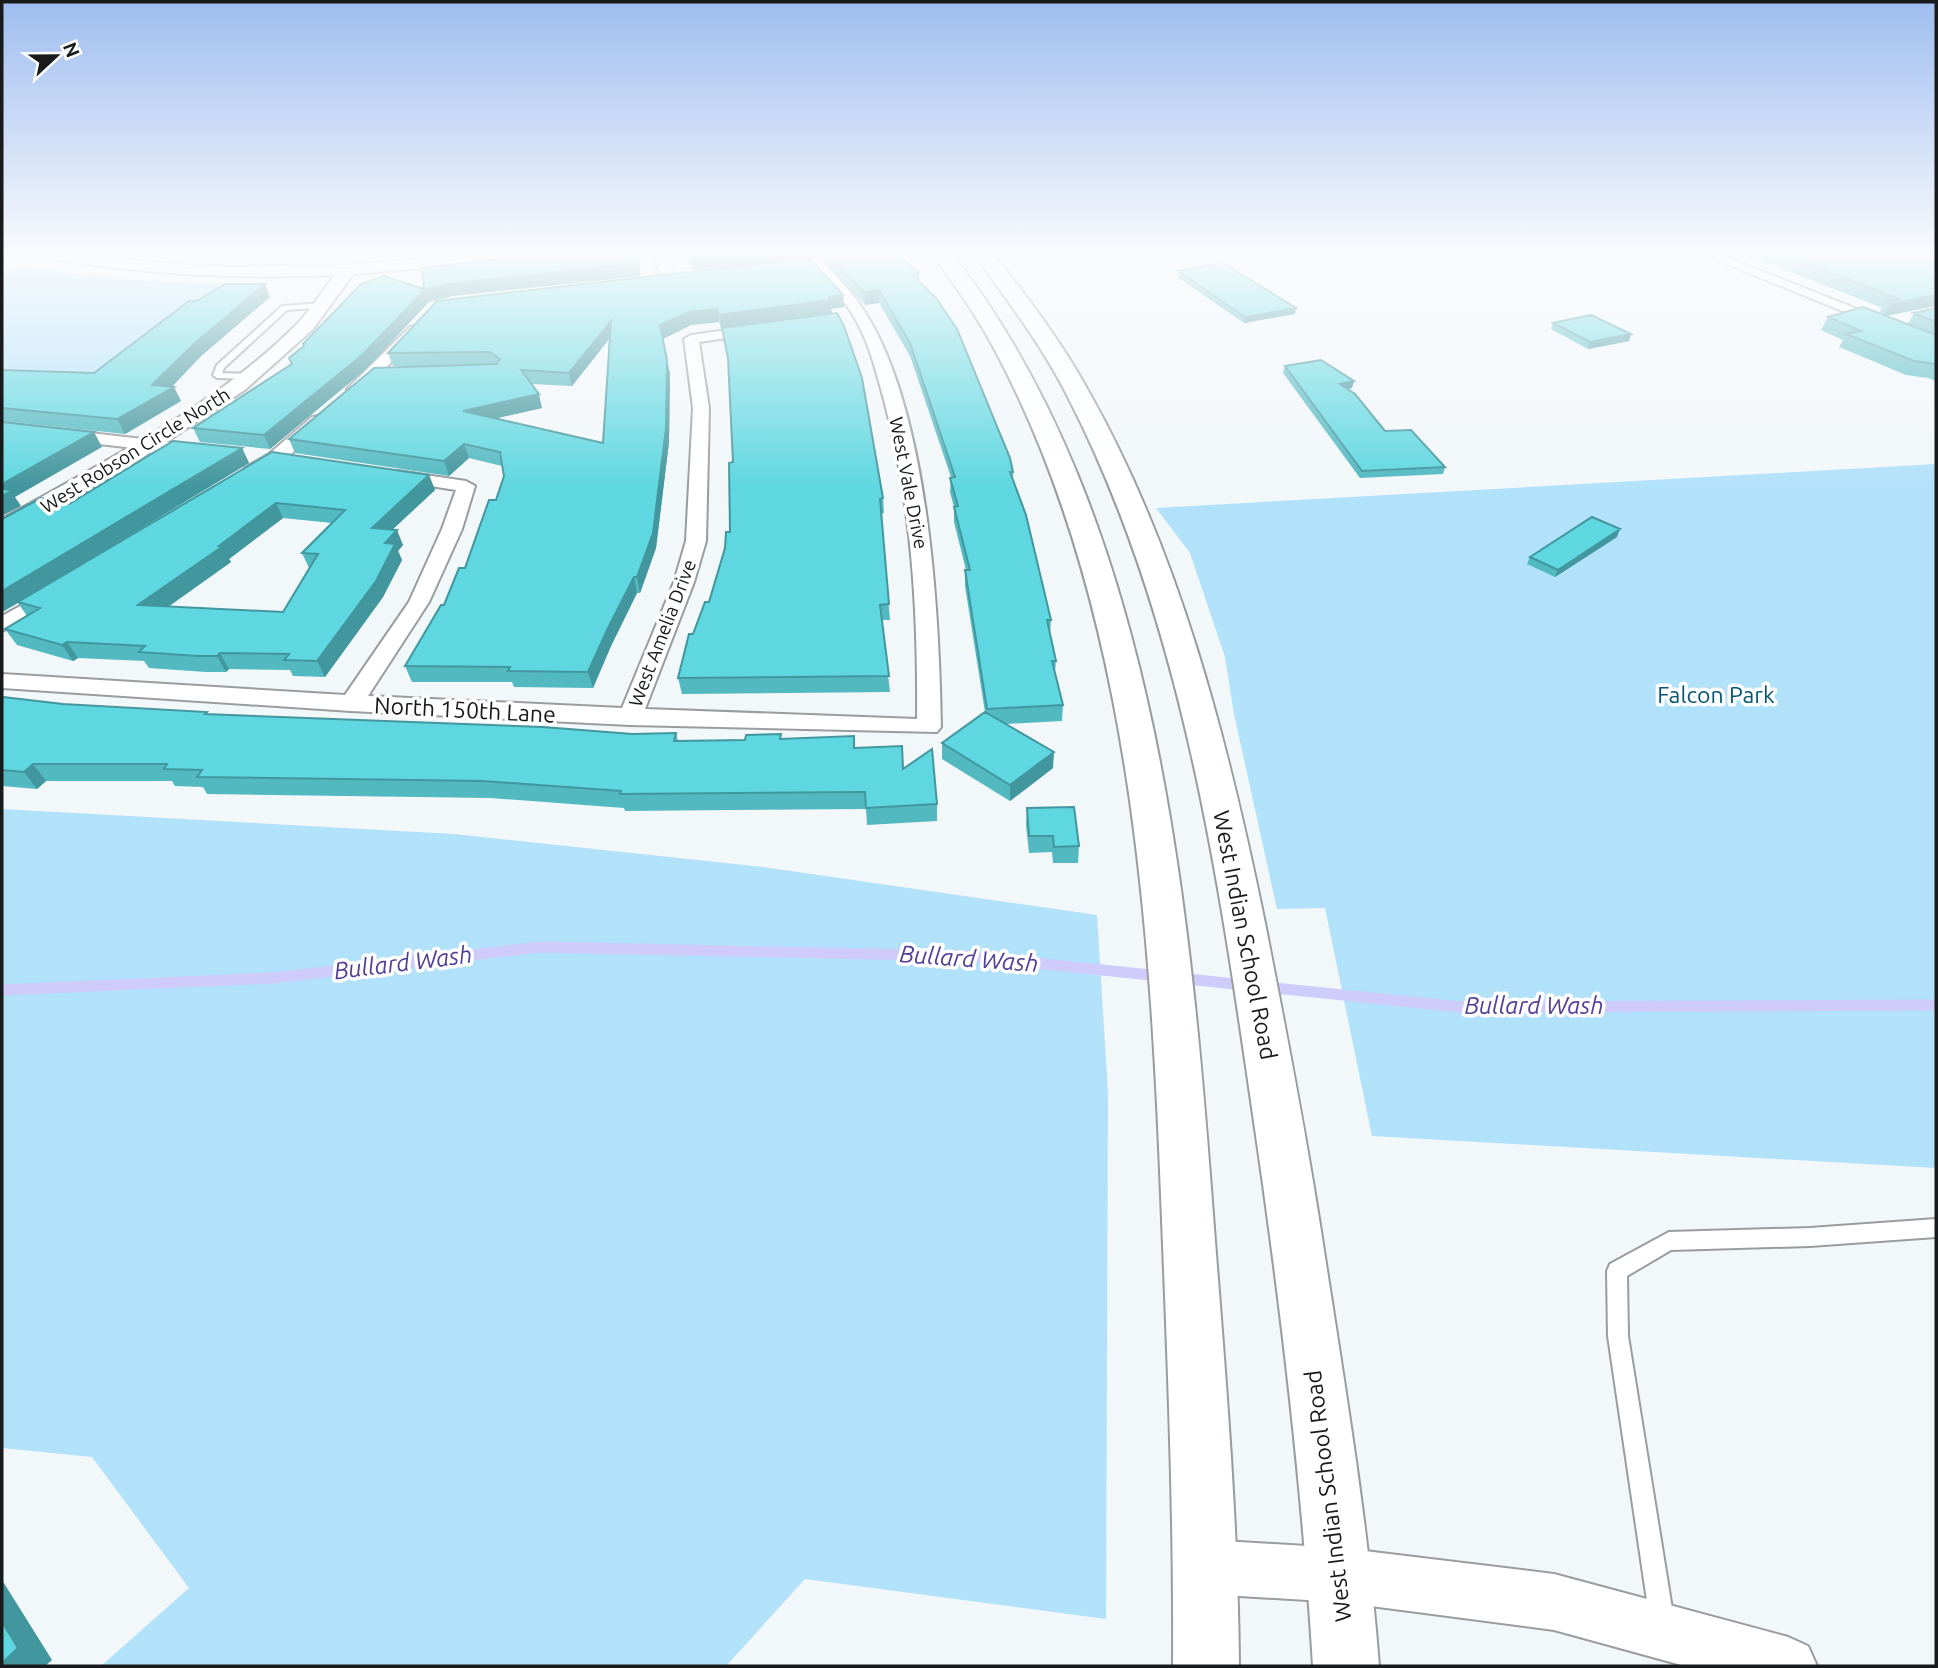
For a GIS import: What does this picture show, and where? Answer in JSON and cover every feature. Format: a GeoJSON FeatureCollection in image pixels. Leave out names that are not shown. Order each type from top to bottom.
{"type":"FeatureCollection","features":[{"type":"Feature","properties":{"kind":"main road"},"geometry":{"type":"LineString","coordinates":[[995,332],[1018,372],[1060,463],[1107,608],[1149,802],[1181,1093],[1206,1567],[1206,1666]]}},
{"type":"Feature","properties":{"kind":"main road","name":"West Indian School Road"},"geometry":{"type":"LineString","coordinates":[[1040,332],[1088,412],[1124,489],[1180,646],[1227,833],[1281,1125],[1340,1575],[1346,1666]]}},
{"type":"Feature","properties":{"kind":"street","name":"West Robson Circle North"},"geometry":{"type":"LineString","coordinates":[[2,529],[146,446],[250,377],[299,332]]}},
{"type":"Feature","properties":{"kind":"street"},"geometry":{"type":"LineString","coordinates":[[239,480],[275,458],[374,374],[413,332]]}},
{"type":"Feature","properties":{"kind":"street","name":"West Amelia Drive"},"geometry":{"type":"LineString","coordinates":[[630,718],[684,582],[696,541],[701,408],[691,339],[742,332]]}},
{"type":"Feature","properties":{"kind":"street","name":"West Vale Drive"},"geometry":{"type":"LineString","coordinates":[[868,332],[873,337],[904,438],[921,537],[929,615],[929,727]]}},
{"type":"Feature","properties":{"kind":"street"},"geometry":{"type":"LineString","coordinates":[[1901,332],[1936,345]]}},
{"type":"Feature","properties":{"kind":"street"},"geometry":{"type":"LineString","coordinates":[[374,374],[401,374]]}},
{"type":"Feature","properties":{"kind":"street"},"geometry":{"type":"LineString","coordinates":[[2,428],[211,452]]}},
{"type":"Feature","properties":{"kind":"street"},"geometry":{"type":"LineString","coordinates":[[2,447],[32,431]]}},
{"type":"Feature","properties":{"kind":"street"},"geometry":{"type":"LineString","coordinates":[[249,455],[302,462]]}},
{"type":"Feature","properties":{"kind":"street"},"geometry":{"type":"LineString","coordinates":[[351,705],[419,602],[452,529],[466,486],[384,474]]}},
{"type":"Feature","properties":{"kind":"street"},"geometry":{"type":"LineString","coordinates":[[2,625],[73,582]]}},
{"type":"Feature","properties":{"kind":"street","name":"North 150th Lane"},"geometry":{"type":"LineString","coordinates":[[2,681],[351,705],[630,718],[929,727]]}},
{"type":"Feature","properties":{"kind":"street"},"geometry":{"type":"LineString","coordinates":[[1206,1567],[1340,1575],[1554,1602],[1788,1666]]}},
{"type":"Feature","properties":{"kind":"lane"},"geometry":{"type":"LineString","coordinates":[[250,377],[217,375],[220,368],[259,332]]}},
{"type":"Feature","properties":{"kind":"lane"},"geometry":{"type":"LineString","coordinates":[[1664,1632],[1618,1336],[1616,1271],[1669,1241],[1810,1237],[1936,1228]]}},
{"type":"Feature","properties":{"kind":"green space"},"geometry":{"type":"Polygon","coordinates":[[[2,332],[164,332],[88,388],[2,379],[2,332]]]}},
{"type":"Feature","properties":{"kind":"green space","name":"Falcon Park"},"geometry":{"type":"Polygon","coordinates":[[[1936,464],[1936,1168],[1372,1136],[1325,908],[1277,909],[1234,714],[1225,657],[1190,553],[1156,508],[1936,464]]]}},
{"type":"Feature","properties":{"kind":"green space"},"geometry":{"type":"Polygon","coordinates":[[[2,809],[454,834],[763,867],[1097,915],[1108,1093],[1106,1619],[805,1579],[726,1666],[101,1666],[189,1588],[92,1457],[2,1448],[2,809]]]}},
{"type":"Feature","properties":{"kind":"building"},"geometry":{"type":"Polygon","coordinates":[[[148,332],[208,332],[152,385],[174,387],[117,419],[2,408],[2,370],[94,373],[148,332]]]}},
{"type":"Feature","properties":{"kind":"building"},"geometry":{"type":"Polygon","coordinates":[[[315,332],[384,332],[361,356],[264,435],[193,428],[292,364],[289,358],[304,346],[315,332]]]}},
{"type":"Feature","properties":{"kind":"building"},"geometry":{"type":"Polygon","coordinates":[[[408,332],[602,332],[569,373],[521,370],[539,394],[463,411],[603,443],[610,332],[661,332],[667,360],[666,428],[653,533],[637,577],[634,577],[588,672],[508,671],[510,667],[405,666],[441,605],[444,605],[459,568],[465,568],[489,500],[496,500],[504,476],[500,452],[464,444],[444,461],[289,439],[374,368],[497,364],[500,359],[489,352],[388,353],[408,332]]]}},
{"type":"Feature","properties":{"kind":"building"},"geometry":{"type":"Polygon","coordinates":[[[723,332],[846,332],[862,378],[883,498],[880,499],[889,604],[880,605],[889,676],[678,678],[689,634],[693,634],[705,602],[709,602],[725,548],[726,532],[730,532],[729,463],[733,462],[728,358],[723,332]]]}},
{"type":"Feature","properties":{"kind":"building"},"geometry":{"type":"Polygon","coordinates":[[[903,332],[958,332],[1010,458],[1013,472],[1010,472],[1026,515],[1051,620],[1047,620],[1056,661],[1052,661],[1063,705],[987,709],[965,570],[970,570],[954,507],[958,506],[950,478],[955,477],[910,343],[903,332]]]}},
{"type":"Feature","properties":{"kind":"building"},"geometry":{"type":"Polygon","coordinates":[[[1570,332],[1631,334],[1590,342],[1570,332]]]}},
{"type":"Feature","properties":{"kind":"building"},"geometry":{"type":"Polygon","coordinates":[[[1928,332],[1936,335],[1936,364],[1914,361],[1846,334],[1928,332]]]}},
{"type":"Feature","properties":{"kind":"building"},"geometry":{"type":"Polygon","coordinates":[[[1321,360],[1354,381],[1340,384],[1355,394],[1385,431],[1411,430],[1445,467],[1362,471],[1285,366],[1321,360]]]}},
{"type":"Feature","properties":{"kind":"building"},"geometry":{"type":"Polygon","coordinates":[[[2,422],[94,432],[2,484],[2,422]]]}},
{"type":"Feature","properties":{"kind":"building"},"geometry":{"type":"Polygon","coordinates":[[[173,441],[242,448],[2,591],[2,519],[41,498],[69,504],[173,441]]]}},
{"type":"Feature","properties":{"kind":"building"},"geometry":{"type":"Polygon","coordinates":[[[272,452],[429,475],[372,528],[397,530],[385,543],[395,544],[376,581],[317,661],[284,660],[289,654],[220,653],[217,656],[197,656],[139,652],[145,646],[67,642],[62,645],[5,629],[40,608],[18,602],[272,452]],[[276,503],[219,546],[223,546],[138,605],[283,612],[318,554],[302,553],[345,510],[276,503]]]}},
{"type":"Feature","properties":{"kind":"building"},"geometry":{"type":"Polygon","coordinates":[[[2,488],[11,491],[2,496],[2,488]]]}},
{"type":"Feature","properties":{"kind":"building"},"geometry":{"type":"Polygon","coordinates":[[[1592,517],[1620,529],[1558,570],[1530,557],[1592,517]]]}},
{"type":"Feature","properties":{"kind":"building"},"geometry":{"type":"Polygon","coordinates":[[[3,697],[63,704],[207,712],[205,714],[543,727],[632,734],[676,733],[674,741],[745,740],[746,735],[781,734],[780,739],[854,736],[854,748],[902,746],[903,769],[932,749],[937,804],[866,808],[865,792],[620,794],[621,791],[483,781],[197,777],[202,770],[164,769],[167,764],[33,764],[24,772],[2,770],[3,697]]]}},
{"type":"Feature","properties":{"kind":"building"},"geometry":{"type":"Polygon","coordinates":[[[985,712],[1054,752],[1010,785],[942,743],[985,712]]]}},
{"type":"Feature","properties":{"kind":"building"},"geometry":{"type":"Polygon","coordinates":[[[1074,807],[1079,846],[1054,847],[1053,836],[1029,836],[1027,808],[1074,807]]]}},
{"type":"Feature","properties":{"kind":"building"},"geometry":{"type":"Polygon","coordinates":[[[2,1622],[18,1648],[2,1663],[2,1622]]]}},
{"type":"Feature","properties":{"kind":"waterway","name":"Bullard Wash"},"geometry":{"type":"LineString","coordinates":[[2,990],[274,978],[540,947],[967,956],[1160,976]]}},
{"type":"Feature","properties":{"kind":"waterway","name":"Bullard Wash"},"geometry":{"type":"LineString","coordinates":[[1179,978],[1244,985]]}},
{"type":"Feature","properties":{"kind":"waterway","name":"Bullard Wash"},"geometry":{"type":"LineString","coordinates":[[1266,987],[1460,1007],[1936,1005]]}}]}
